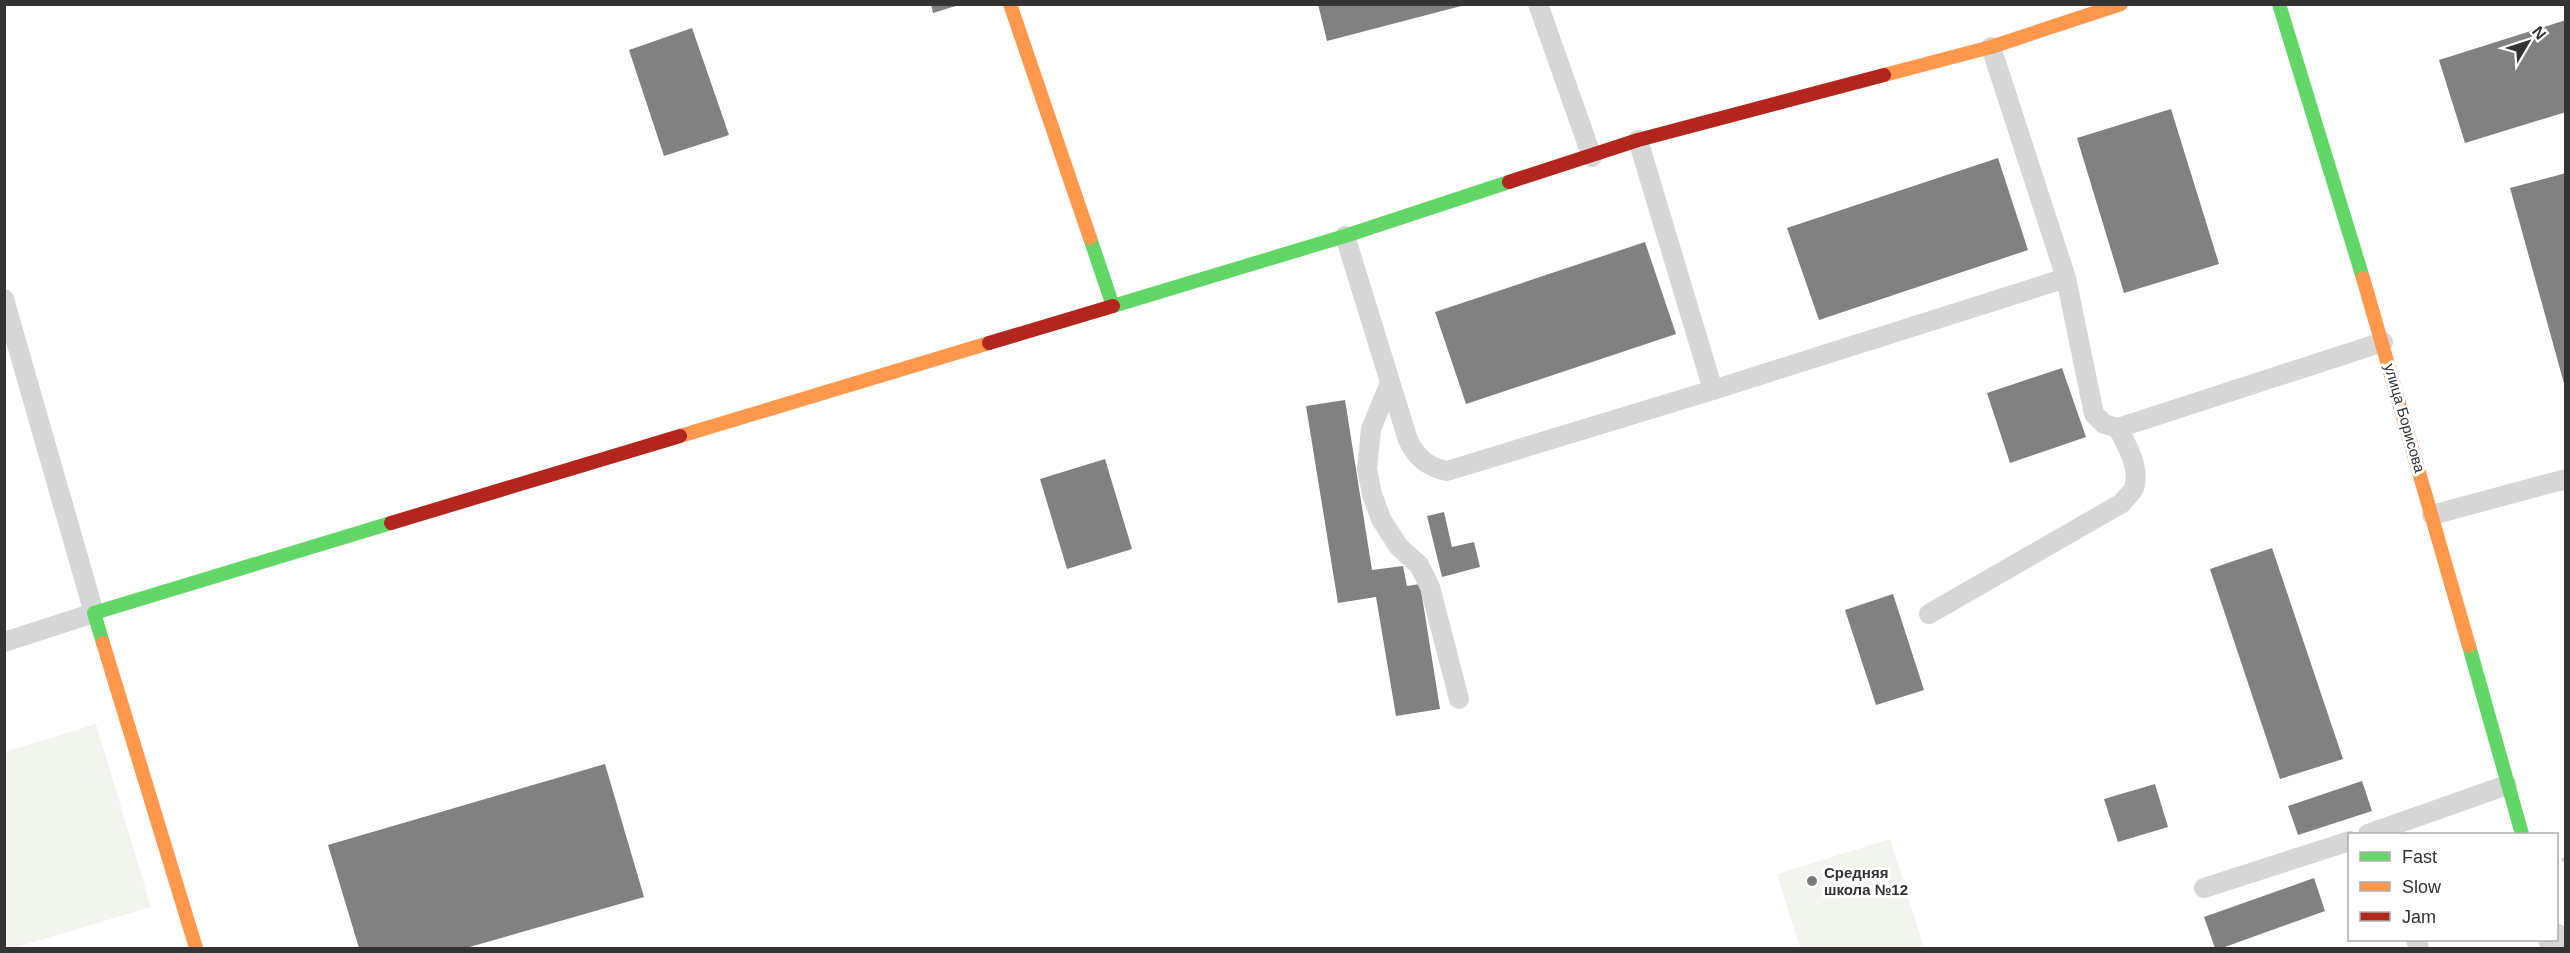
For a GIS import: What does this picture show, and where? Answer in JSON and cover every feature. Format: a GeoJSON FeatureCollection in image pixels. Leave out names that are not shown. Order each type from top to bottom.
{"type":"FeatureCollection","features":[{"type":"Feature","properties":{"kind":"street"},"geometry":{"type":"LineString","coordinates":[[1010,4],[1113,306]]}},
{"type":"Feature","properties":{"kind":"street"},"geometry":{"type":"LineString","coordinates":[[196,948],[94,613],[1345,236],[1592,157],[1638,140],[1991,47],[2121,4]]}},
{"type":"Feature","properties":{"kind":"street","name":"улица Борисова"},"geometry":{"type":"LineString","coordinates":[[2279,4],[2383,342],[2522,833]]}},
{"type":"Feature","properties":{"kind":"lane"},"geometry":{"type":"LineString","coordinates":[[1538,4],[1592,157]]}},
{"type":"Feature","properties":{"kind":"lane"},"geometry":{"type":"LineString","coordinates":[[1991,47],[2066,278],[2094,414],[2104,424],[2118,428],[2383,342]]}},
{"type":"Feature","properties":{"kind":"lane"},"geometry":{"type":"LineString","coordinates":[[1638,140],[1713,390]]}},
{"type":"Feature","properties":{"kind":"lane"},"geometry":{"type":"LineString","coordinates":[[1345,236],[1413,452],[1423,462],[1446,471],[1713,390],[2066,278]]}},
{"type":"Feature","properties":{"kind":"lane"},"geometry":{"type":"LineString","coordinates":[[4,299],[94,613],[4,642]]}},
{"type":"Feature","properties":{"kind":"lane"},"geometry":{"type":"LineString","coordinates":[[1390,383],[1371,429],[1367,469],[1372,494],[1382,519],[1399,547],[1419,565],[1430,587],[1460,699]]}},
{"type":"Feature","properties":{"kind":"lane"},"geometry":{"type":"LineString","coordinates":[[1929,614],[2122,503],[2134,489],[2136,472],[2131,455],[2118,428]]}},
{"type":"Feature","properties":{"kind":"lane"},"geometry":{"type":"LineString","coordinates":[[2432,515],[2565,479]]}},
{"type":"Feature","properties":{"kind":"lane"},"geometry":{"type":"LineString","coordinates":[[2377,833],[2507,785]]}},
{"type":"Feature","properties":{"kind":"lane"},"geometry":{"type":"LineString","coordinates":[[2204,888],[2348,841]]}},
{"type":"Feature","properties":{"kind":"shaded area"},"geometry":{"type":"Polygon","coordinates":[[[96,724],[151,907],[13,948],[5,948],[5,752],[96,724]]]}},
{"type":"Feature","properties":{"kind":"shaded area"},"geometry":{"type":"Polygon","coordinates":[[[1890,839],[1924,948],[1800,948],[1777,874],[1890,839]]]}},
{"type":"Feature","properties":{"kind":"building"},"geometry":{"type":"Polygon","coordinates":[[[931,4],[959,4],[959,5],[933,13],[931,4]]]}},
{"type":"Feature","properties":{"kind":"building"},"geometry":{"type":"Polygon","coordinates":[[[1318,4],[1465,4],[1465,5],[1327,41],[1318,4]]]}},
{"type":"Feature","properties":{"kind":"building"},"geometry":{"type":"Polygon","coordinates":[[[2566,20],[2566,112],[2465,143],[2439,60],[2566,20]]]}},
{"type":"Feature","properties":{"kind":"building"},"geometry":{"type":"Polygon","coordinates":[[[692,28],[729,135],[664,156],[629,50],[692,28]]]}},
{"type":"Feature","properties":{"kind":"building"},"geometry":{"type":"Polygon","coordinates":[[[2171,109],[2219,264],[2124,293],[2077,138],[2171,109]]]}},
{"type":"Feature","properties":{"kind":"building"},"geometry":{"type":"Polygon","coordinates":[[[1998,158],[2028,250],[1819,320],[1787,228],[1998,158]]]}},
{"type":"Feature","properties":{"kind":"building"},"geometry":{"type":"Polygon","coordinates":[[[2566,173],[2566,387],[2565,387],[2510,188],[2566,173]]]}},
{"type":"Feature","properties":{"kind":"building"},"geometry":{"type":"Polygon","coordinates":[[[1645,242],[1676,334],[1466,404],[1435,312],[1645,242]]]}},
{"type":"Feature","properties":{"kind":"building"},"geometry":{"type":"Polygon","coordinates":[[[2062,368],[2086,437],[2010,463],[1987,393],[2062,368]]]}},
{"type":"Feature","properties":{"kind":"building"},"geometry":{"type":"Polygon","coordinates":[[[1345,400],[1372,570],[1403,566],[1407,586],[1420,584],[1440,709],[1396,716],[1376,597],[1338,603],[1306,406],[1345,400]]]}},
{"type":"Feature","properties":{"kind":"building"},"geometry":{"type":"Polygon","coordinates":[[[1105,459],[1132,549],[1067,569],[1040,479],[1105,459]]]}},
{"type":"Feature","properties":{"kind":"building"},"geometry":{"type":"Polygon","coordinates":[[[1444,512],[1452,547],[1474,542],[1480,567],[1442,577],[1427,516],[1444,512]]]}},
{"type":"Feature","properties":{"kind":"building"},"geometry":{"type":"Polygon","coordinates":[[[2272,548],[2343,759],[2280,779],[2210,569],[2272,548]]]}},
{"type":"Feature","properties":{"kind":"building"},"geometry":{"type":"Polygon","coordinates":[[[1893,594],[1924,690],[1876,705],[1845,610],[1893,594]]]}},
{"type":"Feature","properties":{"kind":"building"},"geometry":{"type":"Polygon","coordinates":[[[605,764],[644,897],[466,948],[359,948],[328,845],[605,764]]]}},
{"type":"Feature","properties":{"kind":"building"},"geometry":{"type":"Polygon","coordinates":[[[2362,781],[2372,811],[2298,835],[2288,806],[2362,781]]]}},
{"type":"Feature","properties":{"kind":"building"},"geometry":{"type":"Polygon","coordinates":[[[2155,784],[2168,827],[2118,842],[2104,799],[2155,784]]]}},
{"type":"Feature","properties":{"kind":"building"},"geometry":{"type":"Polygon","coordinates":[[[2314,878],[2325,911],[2222,948],[2215,948],[2204,917],[2314,878]]]}},
{"type":"Feature","properties":{"kind":"traffic: fast"},"geometry":{"type":"LineString","coordinates":[[2279,4],[2363,278]]}},
{"type":"Feature","properties":{"kind":"traffic: fast"},"geometry":{"type":"LineString","coordinates":[[1090,238],[1113,306],[1345,236],[1509,182]]}},
{"type":"Feature","properties":{"kind":"traffic: fast"},"geometry":{"type":"LineString","coordinates":[[103,643],[94,613],[391,523]]}},
{"type":"Feature","properties":{"kind":"traffic: fast"},"geometry":{"type":"LineString","coordinates":[[2469,646],[2522,833]]}},
{"type":"Feature","properties":{"kind":"traffic: slow"},"geometry":{"type":"LineString","coordinates":[[1010,4],[1090,238]]}},
{"type":"Feature","properties":{"kind":"traffic: slow"},"geometry":{"type":"LineString","coordinates":[[1884,75],[1991,47],[2121,4]]}},
{"type":"Feature","properties":{"kind":"traffic: slow"},"geometry":{"type":"LineString","coordinates":[[2363,278],[2469,646]]}},
{"type":"Feature","properties":{"kind":"traffic: slow"},"geometry":{"type":"LineString","coordinates":[[680,436],[989,343]]}},
{"type":"Feature","properties":{"kind":"traffic: slow"},"geometry":{"type":"LineString","coordinates":[[103,643],[196,948]]}},
{"type":"Feature","properties":{"kind":"traffic: jam"},"geometry":{"type":"LineString","coordinates":[[1509,182],[1638,140],[1884,75]]}},
{"type":"Feature","properties":{"kind":"traffic: jam"},"geometry":{"type":"LineString","coordinates":[[989,343],[1113,306]]}},
{"type":"Feature","properties":{"kind":"traffic: jam"},"geometry":{"type":"LineString","coordinates":[[391,523],[680,436]]}},
{"type":"Feature","properties":{"kind":"place","name":"Средняя школа №12"},"geometry":{"type":"Point","coordinates":[1812,881]}}]}
